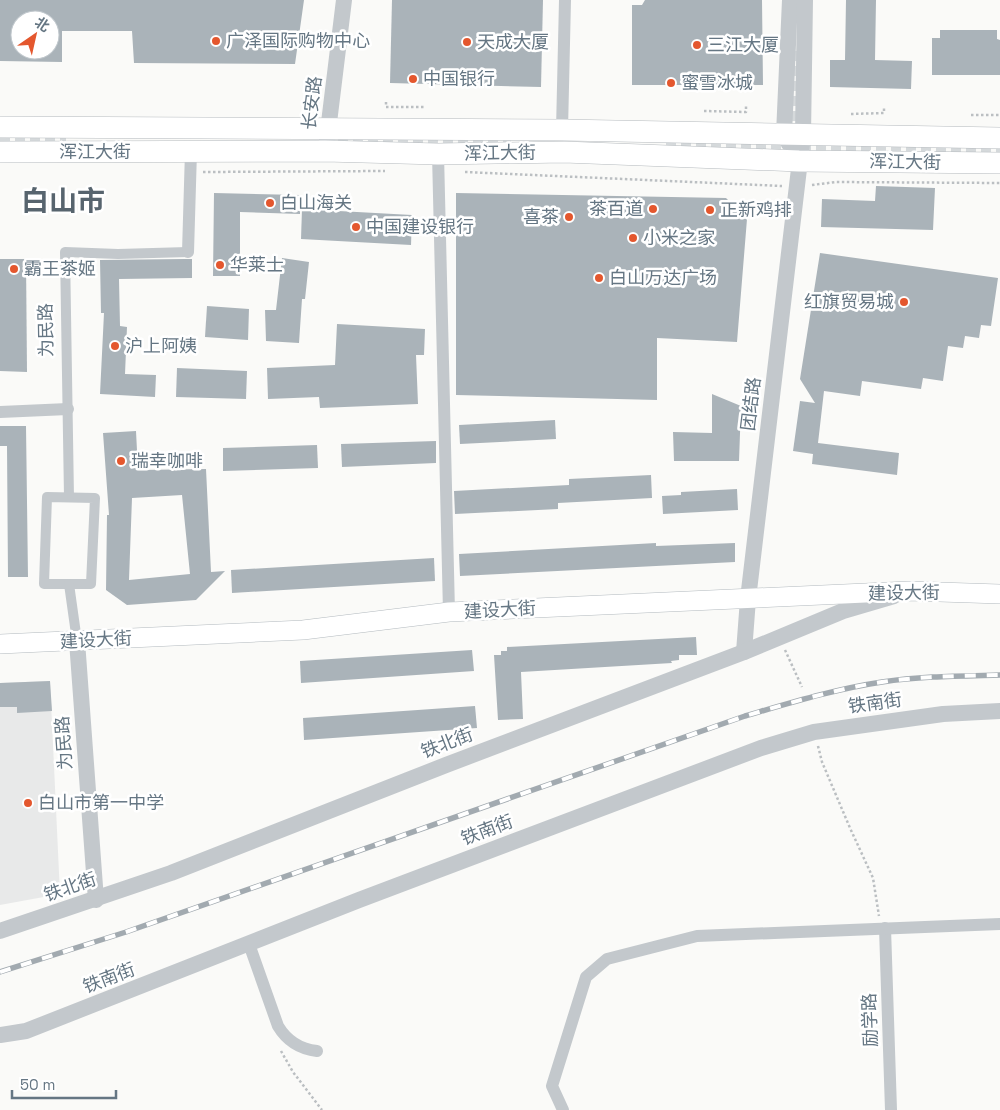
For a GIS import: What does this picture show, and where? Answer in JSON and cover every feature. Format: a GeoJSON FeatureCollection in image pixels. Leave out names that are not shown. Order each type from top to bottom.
{"type":"FeatureCollection","features":[{"type":"Feature","properties":{"kind":"main road","name":"浑江大街"},"geometry":{"type":"LineString","coordinates":[[0,127],[562,130],[1000,138]]}},
{"type":"Feature","properties":{"kind":"main road","name":"浑江大街"},"geometry":{"type":"LineString","coordinates":[[0,152],[190,162],[325,151],[438,162],[564,152],[799,161],[1000,163]]}},
{"type":"Feature","properties":{"kind":"main road","name":"建设大街"},"geometry":{"type":"LineString","coordinates":[[0,644],[77,642],[303,630],[449,612],[909,591],[1000,594]]}},
{"type":"Feature","properties":{"kind":"street","name":"长安路"},"geometry":{"type":"LineString","coordinates":[[325,151],[344,0]]}},
{"type":"Feature","properties":{"kind":"street"},"geometry":{"type":"LineString","coordinates":[[562,130],[565,0]]}},
{"type":"Feature","properties":{"kind":"street","name":"团结路"},"geometry":{"type":"LineString","coordinates":[[744,652],[748,599],[799,161],[793,134],[790,0]]}},
{"type":"Feature","properties":{"kind":"street","name":"团结路"},"geometry":{"type":"LineString","coordinates":[[793,134],[805,0]]}},
{"type":"Feature","properties":{"kind":"street"},"geometry":{"type":"LineString","coordinates":[[188,252],[190,162]]}},
{"type":"Feature","properties":{"kind":"street"},"geometry":{"type":"LineString","coordinates":[[438,162],[449,612]]}},
{"type":"Feature","properties":{"kind":"street","name":"为民路"},"geometry":{"type":"LineString","coordinates":[[69,497],[65,252],[118,254],[188,252]]}},
{"type":"Feature","properties":{"kind":"street"},"geometry":{"type":"LineString","coordinates":[[0,412],[68,409]]}},
{"type":"Feature","properties":{"kind":"street"},"geometry":{"type":"LineString","coordinates":[[47,497],[69,497],[95,498],[91,584],[44,584],[47,497]]}},
{"type":"Feature","properties":{"kind":"street","name":"为民路"},"geometry":{"type":"LineString","coordinates":[[69,584],[77,642],[96,900]]}},
{"type":"Feature","properties":{"kind":"street","name":"铁北街"},"geometry":{"type":"LineString","coordinates":[[0,931],[180,870],[446,765],[744,652],[843,611],[909,591]]}},
{"type":"Feature","properties":{"kind":"street","name":"铁南街"},"geometry":{"type":"LineString","coordinates":[[0,1035],[26,1031],[710,766],[761,748],[814,732],[943,714],[1000,711]]}},
{"type":"Feature","properties":{"kind":"street"},"geometry":{"type":"LineString","coordinates":[[563,1110],[552,1086],[586,977],[607,959],[697,936],[1000,924]]}},
{"type":"Feature","properties":{"kind":"street","name":"励学路"},"geometry":{"type":"LineString","coordinates":[[882,928],[891,1110]]}},
{"type":"Feature","properties":{"kind":"street"},"geometry":{"type":"LineString","coordinates":[[249,944],[278,1026],[285,1036],[305,1050],[317,1051]]}},
{"type":"Feature","properties":{"kind":"path"},"geometry":{"type":"LineString","coordinates":[[386,102],[386,106],[424,107]]}},
{"type":"Feature","properties":{"kind":"path"},"geometry":{"type":"LineString","coordinates":[[704,111],[746,112],[746,105]]}},
{"type":"Feature","properties":{"kind":"path"},"geometry":{"type":"LineString","coordinates":[[851,114],[884,113],[884,107]]}},
{"type":"Feature","properties":{"kind":"path"},"geometry":{"type":"LineString","coordinates":[[971,115],[1000,115]]}},
{"type":"Feature","properties":{"kind":"path"},"geometry":{"type":"LineString","coordinates":[[190,162],[388,171]]}},
{"type":"Feature","properties":{"kind":"path"},"geometry":{"type":"LineString","coordinates":[[438,162],[796,187],[836,182],[1000,183]]}},
{"type":"Feature","properties":{"kind":"path"},"geometry":{"type":"LineString","coordinates":[[780,637],[802,687]]}},
{"type":"Feature","properties":{"kind":"path"},"geometry":{"type":"LineString","coordinates":[[814,732],[822,762],[873,878],[882,928]]}},
{"type":"Feature","properties":{"kind":"shaded area","name":"白山市第一中学"},"geometry":{"type":"Polygon","coordinates":[[[50,681],[60,894],[0,905],[0,683],[50,681]]]}},
{"type":"Feature","properties":{"kind":"building","name":"广泽国际购物中心"},"geometry":{"type":"Polygon","coordinates":[[[0,0],[304,0],[295,64],[134,63],[132,31],[62,31],[62,62],[0,61],[0,0]]]}},
{"type":"Feature","properties":{"kind":"building","name":"天成大厦"},"geometry":{"type":"Polygon","coordinates":[[[392,0],[543,0],[541,87],[390,83],[392,0]]]}},
{"type":"Feature","properties":{"kind":"building","name":"三江大厦"},"geometry":{"type":"Polygon","coordinates":[[[645,0],[762,0],[763,85],[632,85],[632,5],[642,5],[645,0]]]}},
{"type":"Feature","properties":{"kind":"building"},"geometry":{"type":"Polygon","coordinates":[[[846,0],[876,0],[875,60],[912,61],[911,89],[830,87],[830,60],[845,60],[846,0]]]}},
{"type":"Feature","properties":{"kind":"building"},"geometry":{"type":"Polygon","coordinates":[[[940,30],[997,30],[997,39],[1000,40],[1000,75],[932,75],[932,38],[940,38],[940,30]]]}},
{"type":"Feature","properties":{"kind":"building"},"geometry":{"type":"Polygon","coordinates":[[[876,186],[935,188],[933,230],[821,227],[822,199],[875,201],[876,186]]]}},
{"type":"Feature","properties":{"kind":"building"},"geometry":{"type":"Polygon","coordinates":[[[214,193],[300,195],[300,214],[240,212],[240,276],[213,276],[214,193]]]}},
{"type":"Feature","properties":{"kind":"building","name":"白山万达广场"},"geometry":{"type":"Polygon","coordinates":[[[456,193],[726,198],[747,219],[737,342],[657,338],[657,400],[456,395],[456,193]]]}},
{"type":"Feature","properties":{"kind":"building","name":"中国建设银行"},"geometry":{"type":"Polygon","coordinates":[[[302,209],[412,215],[411,245],[301,239],[302,209]]]}},
{"type":"Feature","properties":{"kind":"building","name":"红旗贸易城"},"geometry":{"type":"Polygon","coordinates":[[[820,253],[998,278],[991,326],[981,325],[979,338],[965,336],[963,348],[948,346],[943,381],[923,378],[921,389],[862,381],[860,396],[824,391],[818,443],[899,453],[897,475],[812,464],[813,454],[793,451],[800,401],[815,403],[800,379],[820,253]]]}},
{"type":"Feature","properties":{"kind":"building"},"geometry":{"type":"Polygon","coordinates":[[[282,258],[309,262],[305,299],[302,299],[299,343],[266,341],[265,310],[276,310],[282,258]]]}},
{"type":"Feature","properties":{"kind":"building"},"geometry":{"type":"Polygon","coordinates":[[[0,259],[26,259],[27,372],[0,371],[0,259]]]}},
{"type":"Feature","properties":{"kind":"building"},"geometry":{"type":"Polygon","coordinates":[[[192,259],[192,278],[119,279],[120,326],[127,327],[125,374],[156,375],[155,397],[100,394],[104,313],[101,313],[100,260],[192,259]]]}},
{"type":"Feature","properties":{"kind":"building"},"geometry":{"type":"Polygon","coordinates":[[[207,306],[249,309],[248,340],[205,337],[207,306]]]}},
{"type":"Feature","properties":{"kind":"building"},"geometry":{"type":"Polygon","coordinates":[[[337,324],[425,329],[424,355],[416,355],[418,404],[320,408],[319,397],[268,399],[267,368],[335,365],[337,324]]]}},
{"type":"Feature","properties":{"kind":"building"},"geometry":{"type":"Polygon","coordinates":[[[177,368],[247,371],[246,399],[176,397],[177,368]]]}},
{"type":"Feature","properties":{"kind":"building"},"geometry":{"type":"Polygon","coordinates":[[[712,394],[741,406],[739,461],[674,461],[673,432],[712,433],[712,394]]]}},
{"type":"Feature","properties":{"kind":"building"},"geometry":{"type":"Polygon","coordinates":[[[555,420],[556,439],[460,444],[459,425],[555,420]]]}},
{"type":"Feature","properties":{"kind":"building"},"geometry":{"type":"Polygon","coordinates":[[[0,426],[26,426],[28,577],[8,577],[7,446],[0,446],[0,426]]]}},
{"type":"Feature","properties":{"kind":"building"},"geometry":{"type":"Polygon","coordinates":[[[136,431],[138,470],[206,469],[211,572],[225,571],[196,600],[127,605],[106,590],[107,515],[109,515],[103,433],[136,431]],[[182,495],[132,498],[129,580],[190,574],[182,495]]]}},
{"type":"Feature","properties":{"kind":"building"},"geometry":{"type":"Polygon","coordinates":[[[436,441],[436,463],[342,467],[341,444],[436,441]]]}},
{"type":"Feature","properties":{"kind":"building"},"geometry":{"type":"Polygon","coordinates":[[[317,445],[318,468],[223,471],[223,448],[317,445]]]}},
{"type":"Feature","properties":{"kind":"building"},"geometry":{"type":"Polygon","coordinates":[[[651,475],[652,498],[558,503],[558,509],[455,514],[454,491],[569,485],[569,479],[651,475]]]}},
{"type":"Feature","properties":{"kind":"building"},"geometry":{"type":"Polygon","coordinates":[[[737,489],[738,510],[663,514],[662,496],[681,495],[681,492],[737,489]]]}},
{"type":"Feature","properties":{"kind":"building"},"geometry":{"type":"Polygon","coordinates":[[[656,543],[656,546],[735,543],[735,562],[460,576],[459,554],[656,543]]]}},
{"type":"Feature","properties":{"kind":"building"},"geometry":{"type":"Polygon","coordinates":[[[434,558],[435,581],[232,593],[231,570],[434,558]]]}},
{"type":"Feature","properties":{"kind":"building"},"geometry":{"type":"Polygon","coordinates":[[[696,637],[697,655],[679,655],[679,660],[671,661],[672,663],[521,672],[523,719],[498,720],[494,655],[501,655],[501,651],[507,651],[507,647],[696,637]]]}},
{"type":"Feature","properties":{"kind":"building"},"geometry":{"type":"Polygon","coordinates":[[[472,650],[474,671],[301,683],[300,661],[472,650]]]}},
{"type":"Feature","properties":{"kind":"building"},"geometry":{"type":"Polygon","coordinates":[[[50,681],[52,711],[17,713],[17,707],[0,707],[0,683],[50,681]]]}},
{"type":"Feature","properties":{"kind":"building"},"geometry":{"type":"Polygon","coordinates":[[[475,706],[477,728],[304,740],[303,718],[475,706]]]}},
{"type":"Feature","properties":{"kind":"tunnel"},"geometry":{"type":"LineString","coordinates":[[794,136],[795,51]]}},
{"type":"Feature","properties":{"kind":"tunnel"},"geometry":{"type":"LineString","coordinates":[[0,138],[66,138]]}},
{"type":"Feature","properties":{"kind":"tunnel"},"geometry":{"type":"LineString","coordinates":[[323,139],[511,143]]}},
{"type":"Feature","properties":{"kind":"tunnel"},"geometry":{"type":"LineString","coordinates":[[666,146],[1000,149]]}},
{"type":"Feature","properties":{"kind":"railway"},"geometry":{"type":"LineString","coordinates":[[0,972],[126,932],[745,716],[830,692],[882,682],[926,677],[1000,675]]}},
{"type":"Feature","properties":{"kind":"place","name":"广泽国际购物中心"},"geometry":{"type":"Point","coordinates":[216,41]}},
{"type":"Feature","properties":{"kind":"place","name":"天成大厦"},"geometry":{"type":"Point","coordinates":[467,42]}},
{"type":"Feature","properties":{"kind":"place","name":"三江大厦"},"geometry":{"type":"Point","coordinates":[697,45]}},
{"type":"Feature","properties":{"kind":"place","name":"中国银行"},"geometry":{"type":"Point","coordinates":[413,79]}},
{"type":"Feature","properties":{"kind":"place","name":"蜜雪冰城"},"geometry":{"type":"Point","coordinates":[671,83]}},
{"type":"Feature","properties":{"kind":"place","name":"白山海关"},"geometry":{"type":"Point","coordinates":[270,203]}},
{"type":"Feature","properties":{"kind":"place","name":"茶百道"},"geometry":{"type":"Point","coordinates":[653,209]}},
{"type":"Feature","properties":{"kind":"place","name":"正新鸡排"},"geometry":{"type":"Point","coordinates":[710,210]}},
{"type":"Feature","properties":{"kind":"place","name":"喜茶"},"geometry":{"type":"Point","coordinates":[569,217]}},
{"type":"Feature","properties":{"kind":"place","name":"中国建设银行"},"geometry":{"type":"Point","coordinates":[356,227]}},
{"type":"Feature","properties":{"kind":"place","name":"小米之家"},"geometry":{"type":"Point","coordinates":[633,238]}},
{"type":"Feature","properties":{"kind":"place","name":"华莱士"},"geometry":{"type":"Point","coordinates":[220,265]}},
{"type":"Feature","properties":{"kind":"place","name":"霸王茶姬"},"geometry":{"type":"Point","coordinates":[14,269]}},
{"type":"Feature","properties":{"kind":"place","name":"白山万达广场"},"geometry":{"type":"Point","coordinates":[599,278]}},
{"type":"Feature","properties":{"kind":"place","name":"红旗贸易城"},"geometry":{"type":"Point","coordinates":[904,302]}},
{"type":"Feature","properties":{"kind":"place","name":"沪上阿姨"},"geometry":{"type":"Point","coordinates":[115,346]}},
{"type":"Feature","properties":{"kind":"place","name":"瑞幸咖啡"},"geometry":{"type":"Point","coordinates":[121,461]}},
{"type":"Feature","properties":{"kind":"place","name":"白山市第一中学"},"geometry":{"type":"Point","coordinates":[28,803]}},
{"type":"Feature","properties":{"kind":"district","name":"白山市"},"geometry":{"type":"Point","coordinates":[63,201]}}]}
